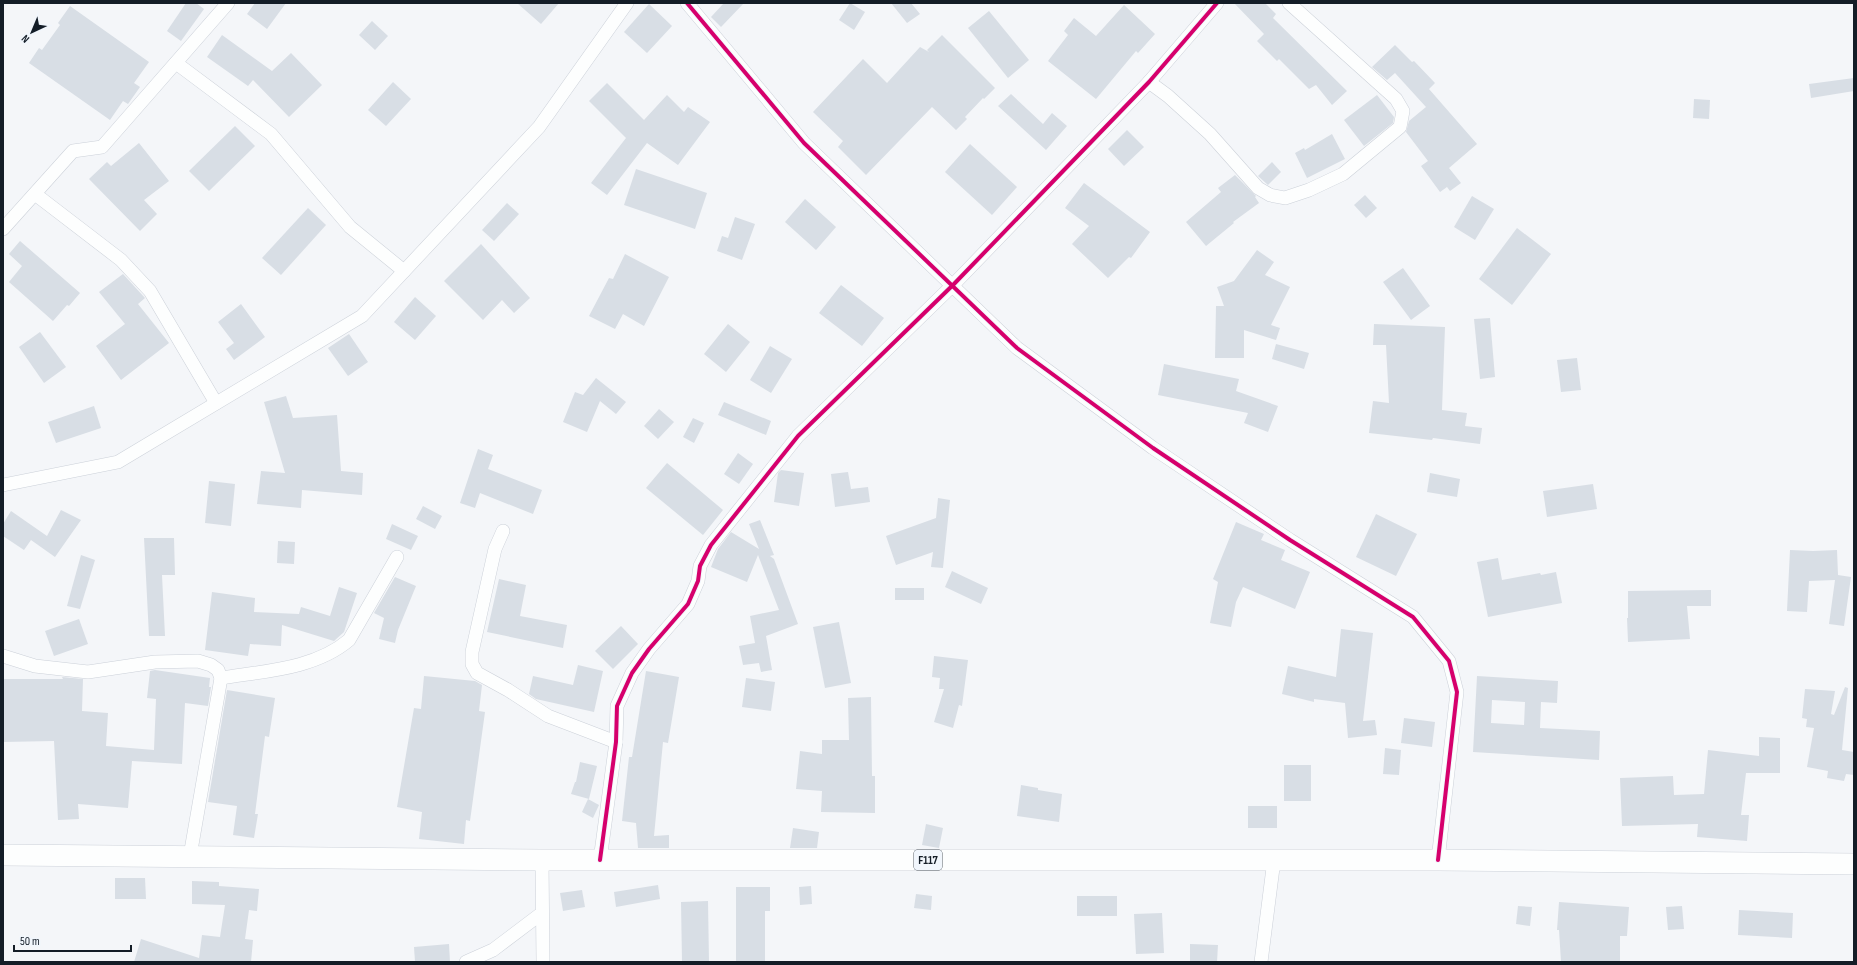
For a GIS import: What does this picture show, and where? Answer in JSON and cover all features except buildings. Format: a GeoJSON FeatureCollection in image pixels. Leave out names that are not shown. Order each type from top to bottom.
{"type":"FeatureCollection","features":[{"type":"Feature","properties":{"kind":"main road","name":"F117"},"geometry":{"type":"LineString","coordinates":[[3,855],[542,860],[1438,860],[1854,864]]}},
{"type":"Feature","properties":{"kind":"street"},"geometry":{"type":"LineString","coordinates":[[3,229],[73,151],[102,147],[228,3]]}},
{"type":"Feature","properties":{"kind":"street"},"geometry":{"type":"LineString","coordinates":[[3,485],[118,462],[362,316],[539,127],[627,3]]}},
{"type":"Feature","properties":{"kind":"street"},"geometry":{"type":"LineString","coordinates":[[687,3],[804,143],[1017,348],[1153,448],[1290,540],[1413,617],[1434,641],[1448,661],[1457,692],[1438,860]]}},
{"type":"Feature","properties":{"kind":"street"},"geometry":{"type":"LineString","coordinates":[[600,860],[616,742],[617,706],[632,673],[649,649],[688,604],[698,581],[700,566],[711,545],[798,436],[953,285],[1149,82],[1217,3]]}},
{"type":"Feature","properties":{"kind":"street"},"geometry":{"type":"LineString","coordinates":[[1149,82],[1210,134],[1258,188],[1270,195],[1285,198],[1309,190],[1343,174],[1400,127],[1403,111],[1396,98],[1289,3]]}},
{"type":"Feature","properties":{"kind":"street"},"geometry":{"type":"LineString","coordinates":[[176,63],[271,134],[350,227],[404,271]]}},
{"type":"Feature","properties":{"kind":"street"},"geometry":{"type":"LineString","coordinates":[[35,194],[121,260],[150,290],[216,403]]}},
{"type":"Feature","properties":{"kind":"street"},"geometry":{"type":"LineString","coordinates":[[503,531],[494,556],[472,652],[472,664],[477,673],[508,690],[548,716],[616,742]]}},
{"type":"Feature","properties":{"kind":"street"},"geometry":{"type":"LineString","coordinates":[[221,678],[283,668],[322,658],[341,647],[349,640],[397,557]]}},
{"type":"Feature","properties":{"kind":"street"},"geometry":{"type":"LineString","coordinates":[[3,656],[34,666],[88,672],[155,662],[198,661],[211,665],[218,670],[221,678],[190,856]]}},
{"type":"Feature","properties":{"kind":"street"},"geometry":{"type":"LineString","coordinates":[[542,860],[543,962]]}},
{"type":"Feature","properties":{"kind":"street"},"geometry":{"type":"LineString","coordinates":[[1261,962],[1274,860]]}},
{"type":"Feature","properties":{"kind":"street"},"geometry":{"type":"LineString","coordinates":[[466,962],[493,950],[542,913]]}},
{"type":"Feature","properties":{"kind":"cycle path"},"geometry":{"type":"LineString","coordinates":[[687,3],[804,143],[1017,348],[1153,448],[1290,540],[1413,617],[1449,661],[1457,692],[1438,860]]}},
{"type":"Feature","properties":{"kind":"cycle path"},"geometry":{"type":"LineString","coordinates":[[600,860],[616,742],[617,706],[632,673],[649,649],[688,604],[698,581],[700,566],[711,545],[798,436],[953,285],[1149,82],[1217,3]]}}]}
